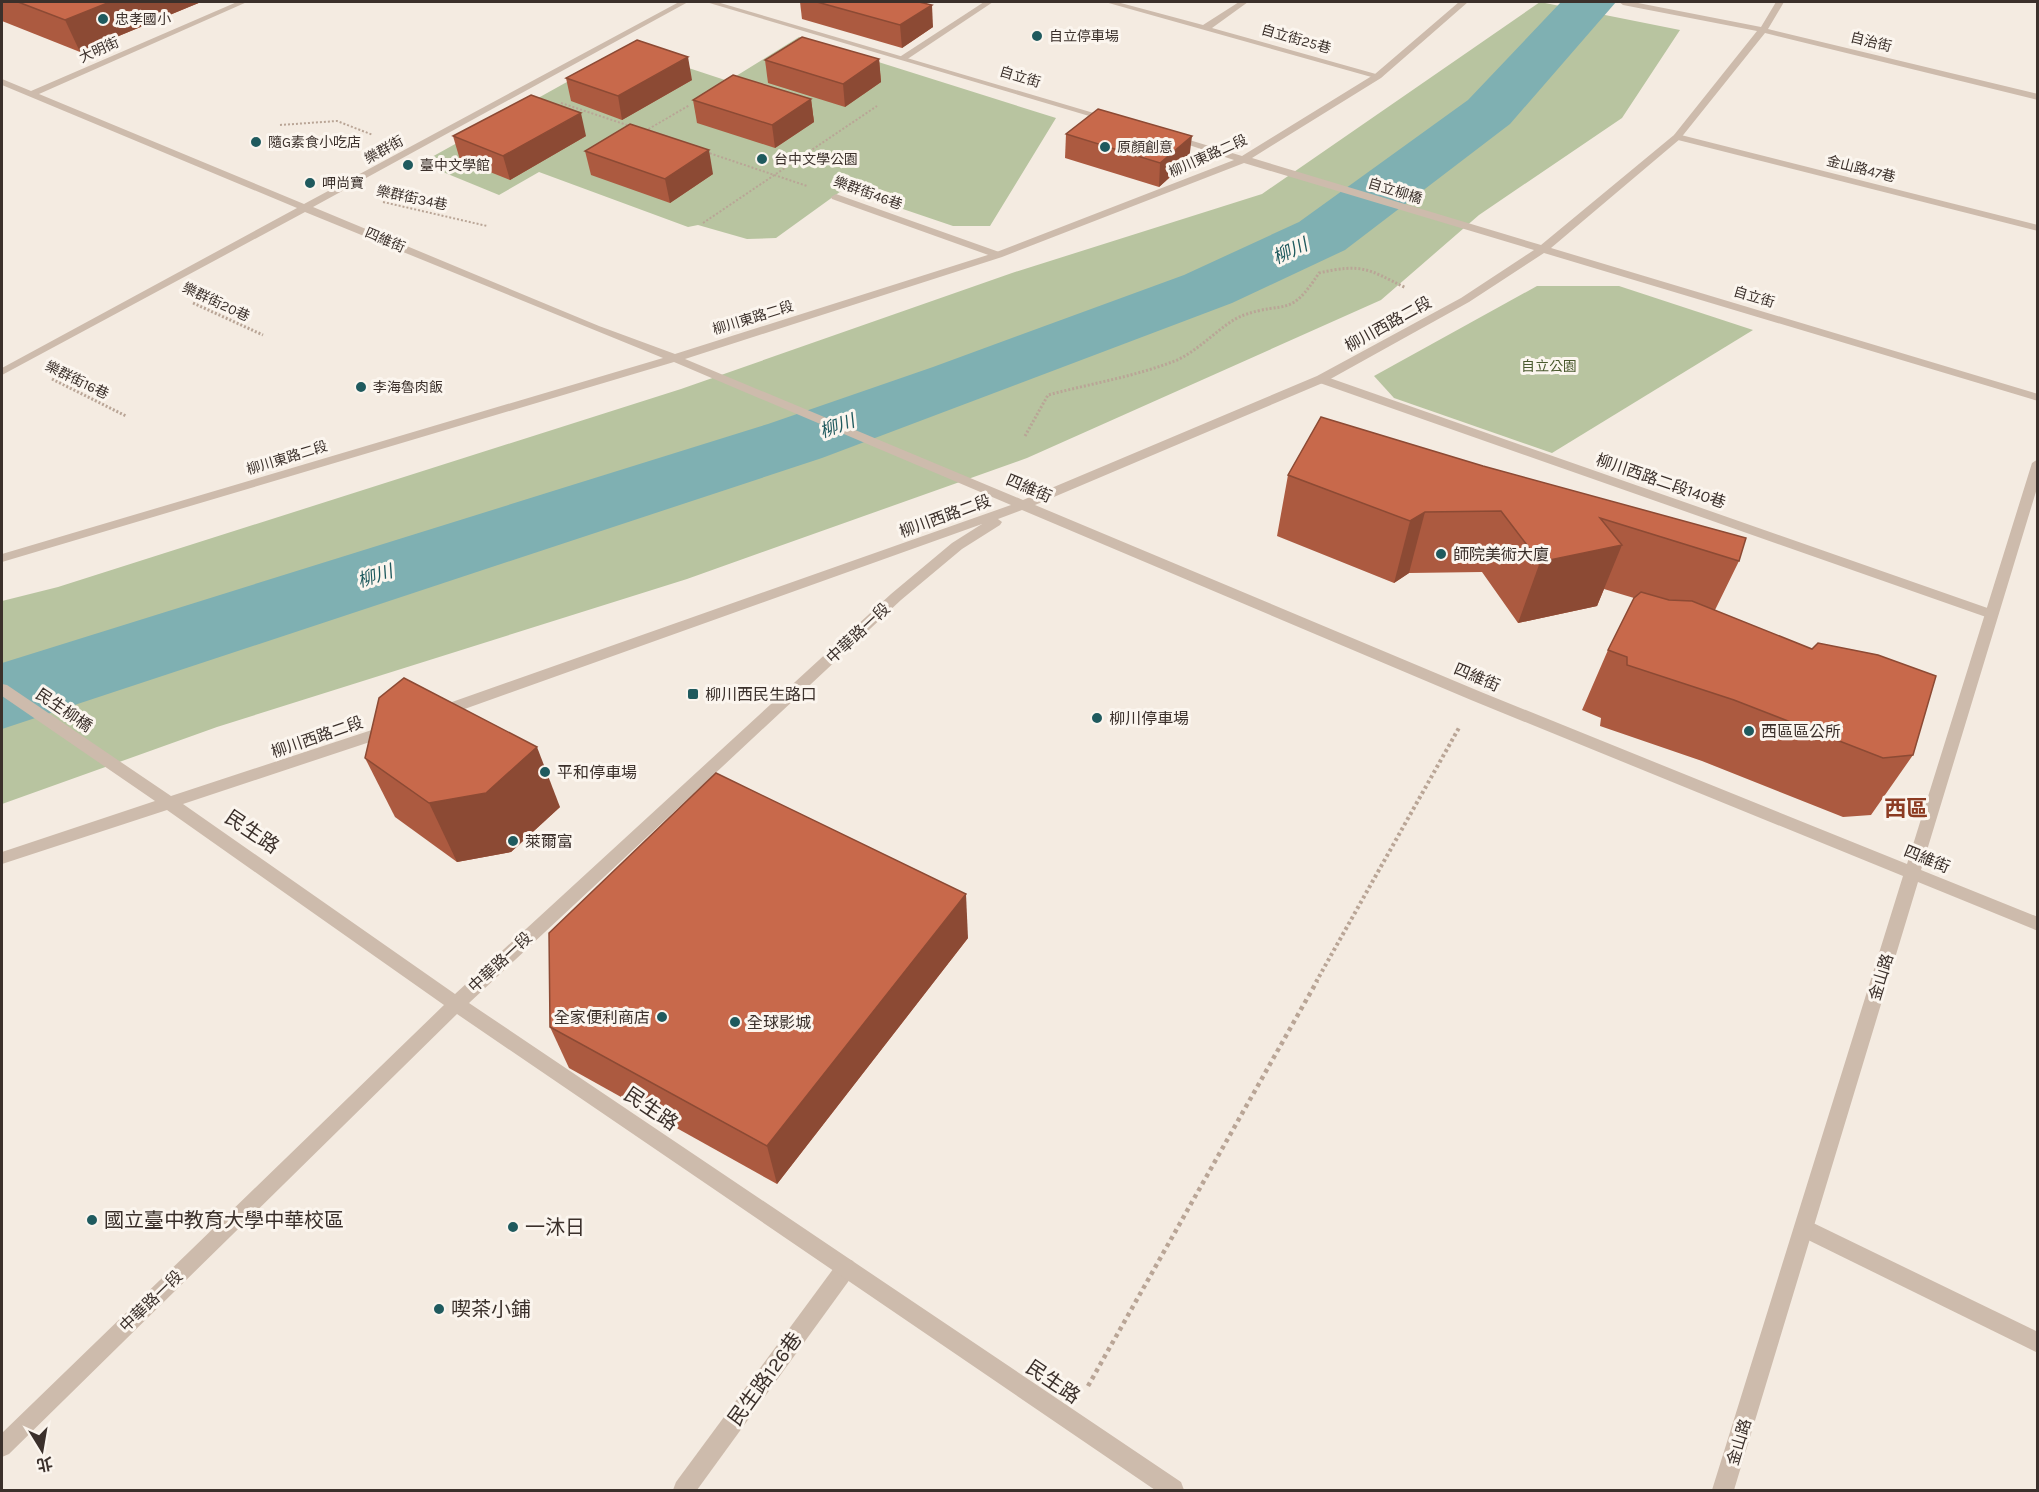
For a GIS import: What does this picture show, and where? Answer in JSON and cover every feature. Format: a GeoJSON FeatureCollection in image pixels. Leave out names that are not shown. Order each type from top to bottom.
{"type":"FeatureCollection","features":[{"type":"Feature","properties":{"kind":"street","name":"大明街"},"geometry":{"type":"LineString","coordinates":[[32,94],[243,2]]}},
{"type":"Feature","properties":{"kind":"street","name":"樂群街"},"geometry":{"type":"LineString","coordinates":[[2,372],[684,2]]}},
{"type":"Feature","properties":{"kind":"street","name":"自立街"},"geometry":{"type":"LineString","coordinates":[[710,2],[1122,123]]}},
{"type":"Feature","properties":{"kind":"street"},"geometry":{"type":"LineString","coordinates":[[903,58],[989,2]]}},
{"type":"Feature","properties":{"kind":"street","name":"自立街25巷"},"geometry":{"type":"LineString","coordinates":[[1109,2],[1378,76]]}},
{"type":"Feature","properties":{"kind":"street"},"geometry":{"type":"LineString","coordinates":[[1205,28],[1244,2]]}},
{"type":"Feature","properties":{"kind":"street","name":"柳川東路二段"},"geometry":{"type":"LineString","coordinates":[[2,558],[674,358],[998,255],[1244,159],[1378,76],[1464,2]]}},
{"type":"Feature","properties":{"kind":"street","name":"自治街"},"geometry":{"type":"LineString","coordinates":[[1623,2],[1763,30],[2037,97]]}},
{"type":"Feature","properties":{"kind":"street","name":"柳川西路二段"},"geometry":{"type":"LineString","coordinates":[[422,718],[1023,505],[1321,379],[1465,300],[1543,249],[1677,137],[1763,30],[1780,2]]}},
{"type":"Feature","properties":{"kind":"street","name":"四維街"},"geometry":{"type":"LineString","coordinates":[[2,82],[674,358],[768,400],[1476,696],[2037,924]]}},
{"type":"Feature","properties":{"kind":"street"},"geometry":{"type":"LineString","coordinates":[[1166,136],[1244,159]]}},
{"type":"Feature","properties":{"kind":"street","name":"金山路47巷"},"geometry":{"type":"LineString","coordinates":[[1677,137],[2037,228]]}},
{"type":"Feature","properties":{"kind":"street","name":"自立柳橋"},"geometry":{"type":"LineString","coordinates":[[1244,159],[1462,225]]}},
{"type":"Feature","properties":{"kind":"street","name":"樂群街46巷"},"geometry":{"type":"LineString","coordinates":[[836,197],[998,255]]}},
{"type":"Feature","properties":{"kind":"street","name":"自立街"},"geometry":{"type":"LineString","coordinates":[[1462,225],[2037,398]]}},
{"type":"Feature","properties":{"kind":"street","name":"柳川西路二段140巷"},"geometry":{"type":"LineString","coordinates":[[1321,379],[1991,614]]}},
{"type":"Feature","properties":{"kind":"street","name":"金山路"},"geometry":{"type":"LineString","coordinates":[[1724,1491],[2037,463]]}},
{"type":"Feature","properties":{"kind":"street","name":"中華路一段"},"geometry":{"type":"LineString","coordinates":[[2,1447],[456,1004],[896,597],[957,546],[1023,505]]}},
{"type":"Feature","properties":{"kind":"street","name":"民生柳橋"},"geometry":{"type":"LineString","coordinates":[[2,689],[108,760]]}},
{"type":"Feature","properties":{"kind":"street","name":"柳川西路二段"},"geometry":{"type":"LineString","coordinates":[[2,858],[399,726]]}},
{"type":"Feature","properties":{"kind":"street","name":"民生路"},"geometry":{"type":"LineString","coordinates":[[108,760],[456,1004],[1173,1491]]}},
{"type":"Feature","properties":{"kind":"street"},"geometry":{"type":"LineString","coordinates":[[1805,1228],[2037,1343]]}},
{"type":"Feature","properties":{"kind":"street","name":"民生路126巷"},"geometry":{"type":"LineString","coordinates":[[684,1491],[846,1268]]}},
{"type":"Feature","properties":{"kind":"path"},"geometry":{"type":"LineString","coordinates":[[524,90],[656,135]]}},
{"type":"Feature","properties":{"kind":"path"},"geometry":{"type":"LineString","coordinates":[[645,132],[690,105]]}},
{"type":"Feature","properties":{"kind":"path"},"geometry":{"type":"LineString","coordinates":[[703,223],[878,106]]}},
{"type":"Feature","properties":{"kind":"path"},"geometry":{"type":"LineString","coordinates":[[280,125],[337,121],[413,150]]}},
{"type":"Feature","properties":{"kind":"path","name":"樂群街46巷"},"geometry":{"type":"LineString","coordinates":[[699,150],[836,197]]}},
{"type":"Feature","properties":{"kind":"path","name":"樂群街34巷"},"geometry":{"type":"LineString","coordinates":[[331,195],[396,204],[487,226]]}},
{"type":"Feature","properties":{"kind":"path"},"geometry":{"type":"LineString","coordinates":[[1024,436],[1048,395],[1173,362],[1204,344],[1243,315],[1283,308],[1303,298],[1319,273],[1349,265],[1365,266],[1406,288]]}},
{"type":"Feature","properties":{"kind":"path","name":"樂群街20巷"},"geometry":{"type":"LineString","coordinates":[[160,287],[263,336]]}},
{"type":"Feature","properties":{"kind":"path","name":"樂群街16巷"},"geometry":{"type":"LineString","coordinates":[[19,363],[126,416]]}},
{"type":"Feature","properties":{"kind":"path"},"geometry":{"type":"LineString","coordinates":[[1069,1420],[1476,696]]}},
{"type":"Feature","properties":{"kind":"green space"},"geometry":{"type":"Polygon","coordinates":[[[1540,2],[1680,30],[1622,118],[1479,215],[1381,300],[1027,458],[687,579],[217,727],[2,804],[2,601],[58,587],[681,389],[1012,273],[1262,194],[1540,2]]]}},
{"type":"Feature","properties":{"kind":"green space","name":"台中文學公園"},"geometry":{"type":"Polygon","coordinates":[[[799,37],[1056,118],[990,226],[953,226],[894,206],[891,196],[894,194],[855,181],[776,238],[747,239],[698,225],[688,227],[539,172],[499,195],[421,163],[628,48],[728,81],[799,37]]]}},
{"type":"Feature","properties":{"kind":"green space","name":"自立公園"},"geometry":{"type":"Polygon","coordinates":[[[1537,286],[1619,286],[1753,330],[1552,453],[1394,398],[1374,376],[1537,286]]]}},
{"type":"Feature","properties":{"kind":"building"},"geometry":{"type":"Polygon","coordinates":[[[18,2],[110,2],[65,20],[18,2]]]}},
{"type":"Feature","properties":{"kind":"building"},"geometry":{"type":"Polygon","coordinates":[[[817,2],[919,2],[932,5],[900,25],[817,2]]]}},
{"type":"Feature","properties":{"kind":"building"},"geometry":{"type":"Polygon","coordinates":[[[802,37],[879,59],[843,84],[765,60],[802,37]]]}},
{"type":"Feature","properties":{"kind":"building"},"geometry":{"type":"Polygon","coordinates":[[[637,40],[688,57],[618,96],[566,78],[637,40]]]}},
{"type":"Feature","properties":{"kind":"building"},"geometry":{"type":"Polygon","coordinates":[[[733,75],[811,99],[772,125],[693,100],[733,75]]]}},
{"type":"Feature","properties":{"kind":"building"},"geometry":{"type":"Polygon","coordinates":[[[531,95],[581,113],[503,156],[453,136],[531,95]]]}},
{"type":"Feature","properties":{"kind":"building"},"geometry":{"type":"Polygon","coordinates":[[[1098,109],[1192,136],[1160,163],[1066,134],[1098,109]]]}},
{"type":"Feature","properties":{"kind":"building"},"geometry":{"type":"Polygon","coordinates":[[[630,124],[709,150],[665,179],[585,151],[630,124]]]}},
{"type":"Feature","properties":{"kind":"building"},"geometry":{"type":"Polygon","coordinates":[[[1321,417],[1483,466],[1746,538],[1739,561],[1600,518],[1622,545],[1540,562],[1501,511],[1425,512],[1410,521],[1288,475],[1321,417]]]}},
{"type":"Feature","properties":{"kind":"building"},"geometry":{"type":"Polygon","coordinates":[[[1641,592],[1669,600],[1692,601],[1812,649],[1818,643],[1878,655],[1936,676],[1913,755],[1883,758],[1734,700],[1627,665],[1627,657],[1608,650],[1634,598],[1641,592]]]}},
{"type":"Feature","properties":{"kind":"building"},"geometry":{"type":"Polygon","coordinates":[[[404,678],[537,747],[486,793],[429,803],[365,758],[379,698],[404,678]]]}},
{"type":"Feature","properties":{"kind":"building","name":"全球影城"},"geometry":{"type":"Polygon","coordinates":[[[716,773],[966,894],[767,1146],[550,1027],[549,933],[716,773]]]}},
{"type":"Feature","properties":{"kind":"waterway","name":"柳川"},"geometry":{"type":"LineString","coordinates":[[2,696],[795,441],[959,383],[1208,289],[1322,236],[1489,112],[1590,2]]}},
{"type":"Feature","properties":{"kind":"place","name":"忠孝國小"},"geometry":{"type":"Point","coordinates":[103,19]}},
{"type":"Feature","properties":{"kind":"place","name":"自立停車場"},"geometry":{"type":"Point","coordinates":[1037,36]}},
{"type":"Feature","properties":{"kind":"place","name":"隨G素食小吃店"},"geometry":{"type":"Point","coordinates":[256,142]}},
{"type":"Feature","properties":{"kind":"place","name":"原顏創意"},"geometry":{"type":"Point","coordinates":[1105,147]}},
{"type":"Feature","properties":{"kind":"place","name":"台中文學公園"},"geometry":{"type":"Point","coordinates":[762,159]}},
{"type":"Feature","properties":{"kind":"place","name":"臺中文學館"},"geometry":{"type":"Point","coordinates":[408,165]}},
{"type":"Feature","properties":{"kind":"place","name":"呷尚寶"},"geometry":{"type":"Point","coordinates":[310,183]}},
{"type":"Feature","properties":{"kind":"place","name":"李海魯肉飯"},"geometry":{"type":"Point","coordinates":[361,387]}},
{"type":"Feature","properties":{"kind":"place","name":"師院美術大廈"},"geometry":{"type":"Point","coordinates":[1441,554]}},
{"type":"Feature","properties":{"kind":"place","name":"柳川西民生路口"},"geometry":{"type":"Point","coordinates":[693,694]}},
{"type":"Feature","properties":{"kind":"place","name":"柳川停車場"},"geometry":{"type":"Point","coordinates":[1097,718]}},
{"type":"Feature","properties":{"kind":"place","name":"西區區公所"},"geometry":{"type":"Point","coordinates":[1749,731]}},
{"type":"Feature","properties":{"kind":"place","name":"平和停車場"},"geometry":{"type":"Point","coordinates":[545,772]}},
{"type":"Feature","properties":{"kind":"place","name":"萊爾富"},"geometry":{"type":"Point","coordinates":[513,841]}},
{"type":"Feature","properties":{"kind":"place","name":"全家便利商店"},"geometry":{"type":"Point","coordinates":[662,1017]}},
{"type":"Feature","properties":{"kind":"place","name":"全球影城"},"geometry":{"type":"Point","coordinates":[735,1022]}},
{"type":"Feature","properties":{"kind":"place","name":"國立臺中教育大學中華校區"},"geometry":{"type":"Point","coordinates":[92,1220]}},
{"type":"Feature","properties":{"kind":"place","name":"一沐日"},"geometry":{"type":"Point","coordinates":[513,1227]}},
{"type":"Feature","properties":{"kind":"place","name":"喫茶小鋪"},"geometry":{"type":"Point","coordinates":[439,1309]}},
{"type":"Feature","properties":{"kind":"district","name":"西區"},"geometry":{"type":"Point","coordinates":[1906,809]}}]}
